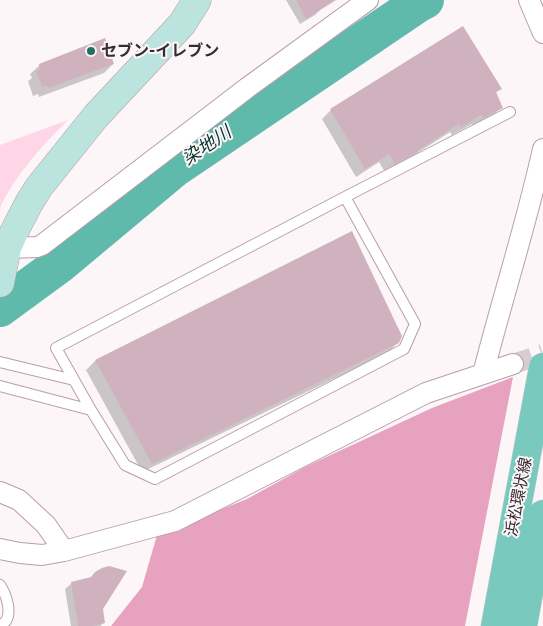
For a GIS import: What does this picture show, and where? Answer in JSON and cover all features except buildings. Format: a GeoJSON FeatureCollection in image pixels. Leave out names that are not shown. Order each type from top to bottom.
{"type":"FeatureCollection","features":[{"type":"Feature","properties":{"kind":"main road","name":"浜松環状線"},"geometry":{"type":"LineString","coordinates":[[495,626],[543,369]]}},
{"type":"Feature","properties":{"kind":"main road","name":"浜松環状線"},"geometry":{"type":"LineString","coordinates":[[523,626],[543,514]]}},
{"type":"Feature","properties":{"kind":"street"},"geometry":{"type":"LineString","coordinates":[[0,283],[7,248],[29,203],[96,116],[182,24],[197,0]]}},
{"type":"Feature","properties":{"kind":"street"},"geometry":{"type":"LineString","coordinates":[[7,248],[37,247],[42,245],[247,88],[368,0]]}},
{"type":"Feature","properties":{"kind":"street"},"geometry":{"type":"LineString","coordinates":[[528,0],[543,33]]}},
{"type":"Feature","properties":{"kind":"street"},"geometry":{"type":"LineString","coordinates":[[483,374],[533,194],[543,150]]}},
{"type":"Feature","properties":{"kind":"street"},"geometry":{"type":"LineString","coordinates":[[0,550],[42,555],[64,551],[175,521],[426,393],[513,364]]}},
{"type":"Feature","properties":{"kind":"street"},"geometry":{"type":"LineString","coordinates":[[0,492],[19,500],[46,525],[64,551]]}},
{"type":"Feature","properties":{"kind":"lane"},"geometry":{"type":"LineString","coordinates":[[344,197],[415,324],[404,348],[155,479],[125,465],[56,348],[344,197],[510,112]]}},
{"type":"Feature","properties":{"kind":"lane"},"geometry":{"type":"LineString","coordinates":[[0,362],[74,380]]}},
{"type":"Feature","properties":{"kind":"lane"},"geometry":{"type":"LineString","coordinates":[[0,386],[91,410]]}},
{"type":"Feature","properties":{"kind":"lane"},"geometry":{"type":"LineString","coordinates":[[0,586],[6,597],[9,612],[7,620],[0,626]]}},
{"type":"Feature","properties":{"kind":"shaded area"},"geometry":{"type":"Polygon","coordinates":[[[68,120],[21,173],[0,208],[0,145],[68,120]]]}},
{"type":"Feature","properties":{"kind":"shaded area"},"geometry":{"type":"Polygon","coordinates":[[[513,377],[465,626],[111,626],[142,587],[157,535],[247,499],[307,466],[432,408],[513,377]]]}},
{"type":"Feature","properties":{"kind":"waterway","name":"染地川"},"geometry":{"type":"LineString","coordinates":[[0,308],[60,264],[175,168],[425,0]]}},
{"type":"Feature","properties":{"kind":"tunnel"},"geometry":{"type":"LineString","coordinates":[[513,364],[543,354]]}},
{"type":"Feature","properties":{"kind":"place","name":"セブン-イレブン"},"geometry":{"type":"Point","coordinates":[91,51]}}]}
